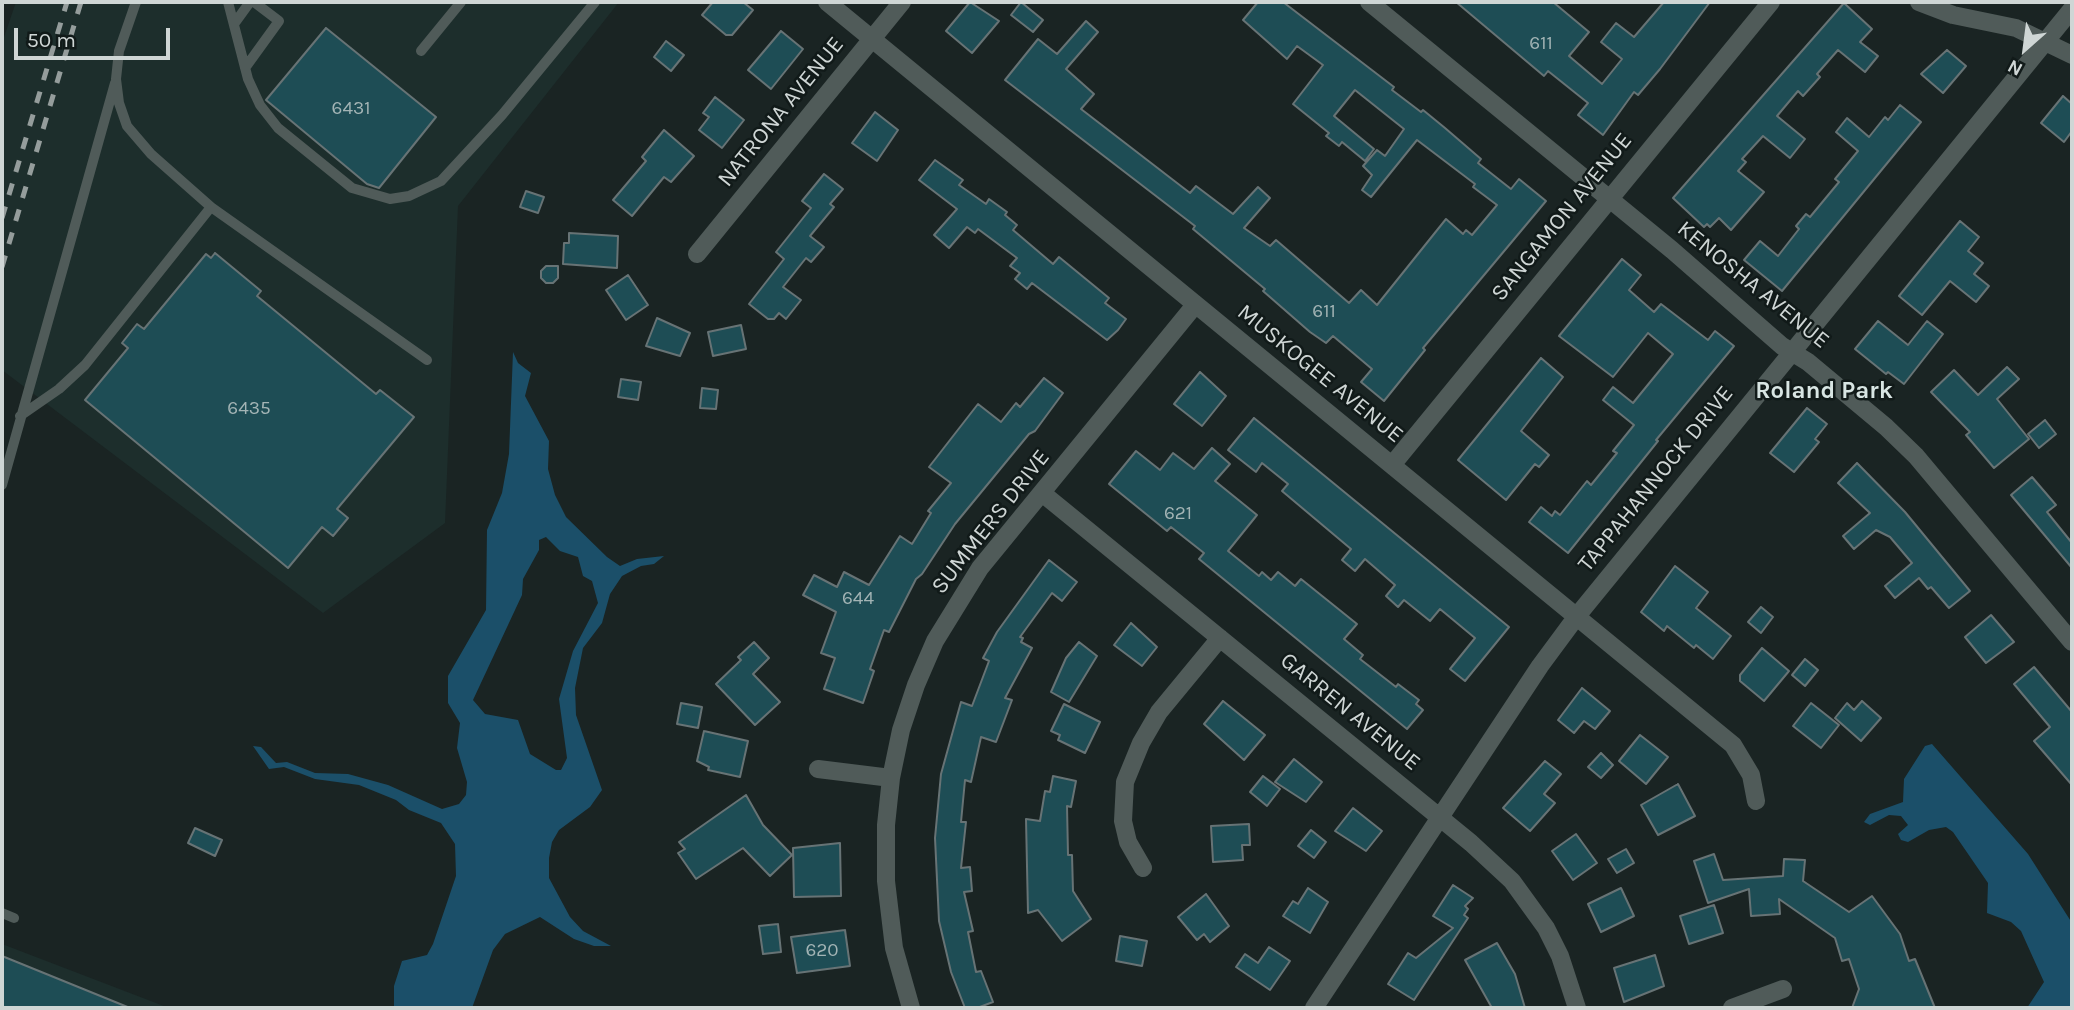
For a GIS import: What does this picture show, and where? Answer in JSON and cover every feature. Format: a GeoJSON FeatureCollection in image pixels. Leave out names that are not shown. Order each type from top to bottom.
{"type":"FeatureCollection","features":[{"type":"Feature","properties":{"kind":"street","name":"MUSKOGEE AVENUE"},"geometry":{"type":"LineString","coordinates":[[827,2],[1733,745],[1751,775],[1756,801]]}},
{"type":"Feature","properties":{"kind":"street","name":"NATRONA AVENUE"},"geometry":{"type":"LineString","coordinates":[[697,254],[902,2]]}},
{"type":"Feature","properties":{"kind":"street","name":"KENOSHA AVENUE"},"geometry":{"type":"LineString","coordinates":[[1369,2],[1610,199],[1791,353],[1818,370],[1916,456],[2072,642]]}},
{"type":"Feature","properties":{"kind":"street","name":"SANGAMON AVENUE"},"geometry":{"type":"LineString","coordinates":[[1392,465],[1771,2]]}},
{"type":"Feature","properties":{"kind":"street"},"geometry":{"type":"LineString","coordinates":[[1919,2],[1953,15],[2015,28],[2047,40],[2072,55]]}},
{"type":"Feature","properties":{"kind":"street","name":"TAPPAHANNOCK DRIVE"},"geometry":{"type":"LineString","coordinates":[[1314,1008],[1539,666],[2072,9]]}},
{"type":"Feature","properties":{"kind":"street","name":"SUMMERS DRIVE"},"geometry":{"type":"LineString","coordinates":[[911,1008],[894,948],[886,881],[886,825],[891,778],[916,685],[935,641],[980,568],[1195,304]]}},
{"type":"Feature","properties":{"kind":"street","name":"GARREN AVENUE"},"geometry":{"type":"LineString","coordinates":[[1042,493],[1441,818],[1512,881],[1529,902],[1560,956],[1577,1008]]}},
{"type":"Feature","properties":{"kind":"street"},"geometry":{"type":"LineString","coordinates":[[1143,868],[1128,842],[1123,821],[1125,782],[1141,743],[1159,712],[1220,638]]}},
{"type":"Feature","properties":{"kind":"street"},"geometry":{"type":"LineString","coordinates":[[818,769],[891,778]]}},
{"type":"Feature","properties":{"kind":"street"},"geometry":{"type":"LineString","coordinates":[[1732,1008],[1783,989]]}},
{"type":"Feature","properties":{"kind":"lane"},"geometry":{"type":"LineString","coordinates":[[2,485],[116,79],[119,51],[136,2]]}},
{"type":"Feature","properties":{"kind":"lane"},"geometry":{"type":"LineString","coordinates":[[228,2],[245,68],[260,105],[278,128],[352,188],[370,196],[390,199],[410,197],[441,181],[502,115],[595,2]]}},
{"type":"Feature","properties":{"kind":"lane"},"geometry":{"type":"LineString","coordinates":[[233,24],[252,2],[279,21],[245,68]]}},
{"type":"Feature","properties":{"kind":"lane"},"geometry":{"type":"LineString","coordinates":[[421,51],[461,2]]}},
{"type":"Feature","properties":{"kind":"lane"},"geometry":{"type":"LineString","coordinates":[[116,79],[119,103],[127,126],[150,154],[211,207],[427,360]]}},
{"type":"Feature","properties":{"kind":"lane"},"geometry":{"type":"LineString","coordinates":[[20,416],[59,389],[85,365],[211,207]]}},
{"type":"Feature","properties":{"kind":"lane"},"geometry":{"type":"LineString","coordinates":[[2,913],[14,918]]}},
{"type":"Feature","properties":{"kind":"shaded area"},"geometry":{"type":"Polygon","coordinates":[[[16,2],[619,2],[458,206],[445,523],[323,613],[2,370],[2,43],[16,2]]]}},
{"type":"Feature","properties":{"kind":"shaded area"},"geometry":{"type":"Polygon","coordinates":[[[2,944],[169,1008],[2,1008],[2,944]]]}},
{"type":"Feature","properties":{"kind":"water"},"geometry":{"type":"Polygon","coordinates":[[[513,352],[518,363],[531,373],[525,396],[549,441],[548,469],[555,495],[566,517],[620,566],[637,559],[664,556],[654,564],[641,566],[622,576],[610,594],[602,623],[583,648],[575,688],[576,715],[602,790],[590,807],[559,830],[552,842],[549,858],[549,878],[570,917],[583,931],[611,946],[594,946],[574,939],[540,917],[505,934],[493,950],[472,1008],[394,1008],[394,986],[402,961],[427,955],[433,944],[456,876],[455,844],[441,823],[409,810],[396,800],[359,785],[315,779],[284,767],[269,769],[253,746],[261,747],[276,763],[287,762],[315,773],[348,774],[388,785],[442,809],[459,804],[466,795],[467,782],[457,748],[460,723],[448,703],[448,676],[486,610],[487,530],[502,493],[509,454],[513,352]],[[546,537],[539,540],[539,550],[523,579],[522,595],[473,700],[485,714],[518,720],[530,754],[556,770],[561,770],[567,758],[559,699],[573,651],[598,603],[592,581],[583,576],[578,557],[560,551],[546,537]]]}},
{"type":"Feature","properties":{"kind":"water"},"geometry":{"type":"Polygon","coordinates":[[[1932,744],[2028,854],[2072,923],[2072,1008],[2027,1008],[2044,982],[2021,931],[2011,922],[1987,913],[1988,883],[1953,832],[1946,827],[1929,830],[1908,842],[1901,840],[1898,834],[1908,825],[1901,816],[1889,815],[1870,825],[1864,822],[1870,814],[1903,802],[1904,779],[1925,746],[1932,744]]]}},
{"type":"Feature","properties":{"kind":"building"},"geometry":{"type":"Polygon","coordinates":[[[713,2],[743,2],[753,10],[732,35],[726,35],[702,15],[713,2]]]}},
{"type":"Feature","properties":{"kind":"building"},"geometry":{"type":"Polygon","coordinates":[[[970,2],[999,21],[972,53],[946,31],[970,2]]]}},
{"type":"Feature","properties":{"kind":"building"},"geometry":{"type":"Polygon","coordinates":[[[1021,2],[1043,20],[1033,32],[1011,15],[1021,2]]]}},
{"type":"Feature","properties":{"kind":"building"},"geometry":{"type":"Polygon","coordinates":[[[1258,2],[1283,2],[1394,87],[1392,90],[1445,128],[1481,159],[1478,163],[1511,189],[1519,179],[1546,201],[1423,348],[1425,350],[1384,401],[1361,382],[1372,369],[1333,336],[1326,343],[1310,332],[1263,291],[1265,289],[1193,229],[1195,226],[1005,80],[1038,39],[1057,54],[1086,21],[1098,32],[1066,69],[1094,94],[1081,109],[1190,193],[1196,186],[1233,214],[1258,187],[1270,198],[1244,228],[1270,246],[1276,240],[1349,303],[1361,290],[1377,305],[1446,219],[1463,234],[1466,230],[1472,235],[1497,205],[1473,187],[1475,184],[1417,140],[1371,197],[1362,190],[1372,175],[1363,166],[1377,150],[1385,156],[1404,129],[1355,90],[1334,116],[1374,149],[1365,161],[1342,142],[1339,146],[1326,136],[1329,133],[1293,104],[1323,65],[1297,46],[1287,59],[1243,20],[1258,2]]]}},
{"type":"Feature","properties":{"kind":"building"},"geometry":{"type":"Polygon","coordinates":[[[1456,2],[1553,2],[1589,32],[1569,56],[1602,84],[1622,59],[1601,42],[1616,23],[1634,37],[1664,2],[1710,2],[1660,69],[1638,95],[1634,92],[1603,135],[1578,115],[1588,103],[1548,71],[1544,76],[1456,2]]]}},
{"type":"Feature","properties":{"kind":"building"},"geometry":{"type":"Polygon","coordinates":[[[1844,3],[1872,29],[1860,42],[1878,56],[1865,72],[1838,50],[1817,74],[1820,77],[1803,96],[1798,91],[1777,116],[1805,139],[1790,158],[1763,136],[1742,159],[1746,162],[1738,171],[1764,192],[1731,230],[1719,218],[1710,227],[1707,224],[1704,227],[1673,198],[1844,3]]]}},
{"type":"Feature","properties":{"kind":"building"},"geometry":{"type":"Polygon","coordinates":[[[326,28],[436,117],[379,188],[367,184],[266,100],[326,28]]]}},
{"type":"Feature","properties":{"kind":"building"},"geometry":{"type":"Polygon","coordinates":[[[781,31],[803,49],[771,89],[748,70],[781,31]]]}},
{"type":"Feature","properties":{"kind":"building"},"geometry":{"type":"Polygon","coordinates":[[[666,41],[684,55],[671,71],[654,57],[666,41]]]}},
{"type":"Feature","properties":{"kind":"building"},"geometry":{"type":"Polygon","coordinates":[[[1947,50],[1966,66],[1943,93],[1921,74],[1947,50]]]}},
{"type":"Feature","properties":{"kind":"building"},"geometry":{"type":"Polygon","coordinates":[[[2063,96],[2072,104],[2072,131],[2064,142],[2041,123],[2063,96]]]}},
{"type":"Feature","properties":{"kind":"building"},"geometry":{"type":"Polygon","coordinates":[[[715,97],[744,120],[722,148],[699,130],[709,117],[703,113],[715,97]]]}},
{"type":"Feature","properties":{"kind":"building"},"geometry":{"type":"Polygon","coordinates":[[[1900,105],[1921,122],[1782,291],[1744,260],[1760,241],[1778,256],[1799,229],[1796,226],[1806,214],[1810,217],[1839,182],[1835,179],[1858,151],[1836,132],[1847,118],[1869,137],[1885,117],[1888,120],[1900,105]]]}},
{"type":"Feature","properties":{"kind":"building"},"geometry":{"type":"Polygon","coordinates":[[[875,112],[898,130],[877,161],[852,143],[875,112]]]}},
{"type":"Feature","properties":{"kind":"building"},"geometry":{"type":"Polygon","coordinates":[[[664,130],[694,156],[671,182],[664,177],[632,216],[613,200],[646,161],[642,157],[664,130]]]}},
{"type":"Feature","properties":{"kind":"building"},"geometry":{"type":"Polygon","coordinates":[[[935,160],[963,180],[959,185],[986,204],[989,199],[1007,212],[1005,215],[1017,225],[1013,230],[1053,264],[1059,257],[1109,298],[1105,303],[1126,319],[1118,330],[1107,340],[1032,283],[1027,289],[1015,279],[1020,273],[1010,266],[1017,258],[978,229],[975,233],[967,227],[949,248],[934,235],[957,209],[919,180],[935,160]]]}},
{"type":"Feature","properties":{"kind":"building"},"geometry":{"type":"Polygon","coordinates":[[[824,174],[843,189],[830,204],[834,207],[810,236],[824,247],[811,262],[806,258],[783,287],[801,300],[786,319],[779,313],[774,319],[768,319],[749,304],[784,259],[776,252],[811,208],[802,201],[824,174]]]}},
{"type":"Feature","properties":{"kind":"building"},"geometry":{"type":"Polygon","coordinates":[[[526,191],[544,197],[538,213],[520,207],[526,191]]]}},
{"type":"Feature","properties":{"kind":"building"},"geometry":{"type":"Polygon","coordinates":[[[1960,221],[1979,237],[1968,251],[1983,263],[1974,274],[1989,286],[1976,302],[1950,281],[1922,315],[1899,296],[1960,221]]]}},
{"type":"Feature","properties":{"kind":"building"},"geometry":{"type":"Polygon","coordinates":[[[569,233],[618,236],[617,268],[563,264],[564,243],[569,243],[569,233]]]}},
{"type":"Feature","properties":{"kind":"building"},"geometry":{"type":"Polygon","coordinates":[[[215,253],[261,291],[257,296],[376,394],[380,390],[414,417],[337,509],[348,518],[333,536],[322,527],[288,568],[85,400],[128,348],[122,343],[137,324],[144,329],[206,254],[211,258],[215,253]]]}},
{"type":"Feature","properties":{"kind":"building"},"geometry":{"type":"Polygon","coordinates":[[[1622,259],[1641,275],[1629,290],[1654,312],[1661,304],[1708,340],[1715,331],[1734,346],[1568,553],[1529,522],[1541,507],[1552,516],[1555,511],[1560,515],[1587,481],[1591,485],[1617,453],[1613,451],[1634,425],[1603,400],[1613,387],[1633,403],[1673,354],[1648,333],[1613,377],[1559,336],[1622,259]]]}},
{"type":"Feature","properties":{"kind":"building"},"geometry":{"type":"Polygon","coordinates":[[[546,266],[558,266],[558,278],[553,283],[546,283],[541,278],[541,271],[546,266]]]}},
{"type":"Feature","properties":{"kind":"building"},"geometry":{"type":"Polygon","coordinates":[[[628,275],[648,305],[626,320],[606,290],[628,275]]]}},
{"type":"Feature","properties":{"kind":"building"},"geometry":{"type":"Polygon","coordinates":[[[657,318],[690,333],[680,356],[646,346],[657,318]]]}},
{"type":"Feature","properties":{"kind":"building"},"geometry":{"type":"Polygon","coordinates":[[[1878,321],[1908,345],[1927,321],[1943,334],[1904,384],[1888,372],[1886,374],[1855,349],[1878,321]]]}},
{"type":"Feature","properties":{"kind":"building"},"geometry":{"type":"Polygon","coordinates":[[[741,325],[746,349],[713,356],[708,332],[741,325]]]}},
{"type":"Feature","properties":{"kind":"building"},"geometry":{"type":"Polygon","coordinates":[[[1541,358],[1563,377],[1521,431],[1549,455],[1539,467],[1535,464],[1506,500],[1458,460],[1541,358]]]}},
{"type":"Feature","properties":{"kind":"building"},"geometry":{"type":"Polygon","coordinates":[[[2007,367],[2019,379],[1997,399],[2029,439],[1994,468],[1966,435],[1970,432],[1931,392],[1954,370],[1978,395],[2007,367]]]}},
{"type":"Feature","properties":{"kind":"building"},"geometry":{"type":"Polygon","coordinates":[[[1200,372],[1226,396],[1202,426],[1174,404],[1200,372]]]}},
{"type":"Feature","properties":{"kind":"building"},"geometry":{"type":"Polygon","coordinates":[[[1044,378],[1063,393],[1035,431],[1029,434],[955,524],[916,579],[889,632],[884,630],[870,669],[874,671],[863,703],[824,689],[835,658],[821,653],[836,612],[803,595],[814,575],[837,587],[844,572],[869,585],[900,536],[912,544],[931,513],[928,511],[951,483],[929,467],[978,404],[1001,422],[1016,403],[1020,407],[1044,378]]]}},
{"type":"Feature","properties":{"kind":"building"},"geometry":{"type":"Polygon","coordinates":[[[621,379],[641,382],[638,400],[618,397],[621,379]]]}},
{"type":"Feature","properties":{"kind":"building"},"geometry":{"type":"Polygon","coordinates":[[[702,388],[718,390],[716,409],[700,408],[702,388]]]}},
{"type":"Feature","properties":{"kind":"building"},"geometry":{"type":"Polygon","coordinates":[[[1807,408],[1827,424],[1815,439],[1819,442],[1794,472],[1770,453],[1807,408]]]}},
{"type":"Feature","properties":{"kind":"building"},"geometry":{"type":"Polygon","coordinates":[[[1254,418],[1509,627],[1465,681],[1450,669],[1475,638],[1440,609],[1430,621],[1404,600],[1398,607],[1386,596],[1395,585],[1365,559],[1355,571],[1342,560],[1351,549],[1282,491],[1288,484],[1262,463],[1256,472],[1228,450],[1254,418]]]}},
{"type":"Feature","properties":{"kind":"building"},"geometry":{"type":"Polygon","coordinates":[[[2045,420],[2056,434],[2039,448],[2028,434],[2045,420]]]}},
{"type":"Feature","properties":{"kind":"building"},"geometry":{"type":"Polygon","coordinates":[[[1212,448],[1230,464],[1215,481],[1257,515],[1228,551],[1259,576],[1262,572],[1271,580],[1278,572],[1295,586],[1301,579],[1357,624],[1344,639],[1363,655],[1360,659],[1396,687],[1398,684],[1419,700],[1416,704],[1423,710],[1407,729],[1199,559],[1204,553],[1171,527],[1167,531],[1109,484],[1136,451],[1160,470],[1173,453],[1194,469],[1212,448]]]}},
{"type":"Feature","properties":{"kind":"building"},"geometry":{"type":"Polygon","coordinates":[[[1857,463],[1905,512],[1970,591],[1949,608],[1931,587],[1928,589],[1919,578],[1895,598],[1885,586],[1912,563],[1890,537],[1876,530],[1854,549],[1843,536],[1870,513],[1838,483],[1857,463]]]}},
{"type":"Feature","properties":{"kind":"building"},"geometry":{"type":"Polygon","coordinates":[[[2032,477],[2056,505],[2047,512],[2072,543],[2072,568],[2011,495],[2032,477]]]}},
{"type":"Feature","properties":{"kind":"building"},"geometry":{"type":"Polygon","coordinates":[[[1049,560],[1077,582],[1062,601],[1052,593],[1020,637],[1023,638],[1021,642],[1032,648],[1005,698],[1012,700],[996,742],[981,737],[971,782],[965,780],[961,822],[966,822],[961,868],[970,867],[972,891],[964,892],[973,931],[968,932],[976,972],[981,971],[993,1002],[977,1008],[965,1008],[951,972],[939,921],[935,838],[941,774],[961,702],[972,706],[989,661],[983,658],[997,632],[1049,560]]]}},
{"type":"Feature","properties":{"kind":"building"},"geometry":{"type":"Polygon","coordinates":[[[1675,566],[1708,592],[1696,608],[1731,636],[1713,659],[1696,645],[1694,648],[1667,626],[1664,631],[1641,612],[1675,566]]]}},
{"type":"Feature","properties":{"kind":"building"},"geometry":{"type":"Polygon","coordinates":[[[1761,607],[1773,617],[1761,633],[1748,622],[1761,607]]]}},
{"type":"Feature","properties":{"kind":"building"},"geometry":{"type":"Polygon","coordinates":[[[1991,615],[2014,642],[1986,663],[1965,637],[1991,615]]]}},
{"type":"Feature","properties":{"kind":"building"},"geometry":{"type":"Polygon","coordinates":[[[1131,623],[1157,647],[1142,666],[1114,645],[1131,623]]]}},
{"type":"Feature","properties":{"kind":"building"},"geometry":{"type":"Polygon","coordinates":[[[754,642],[769,658],[753,674],[780,702],[755,725],[716,684],[741,660],[738,657],[754,642]]]}},
{"type":"Feature","properties":{"kind":"building"},"geometry":{"type":"Polygon","coordinates":[[[1079,642],[1097,656],[1069,702],[1051,692],[1066,658],[1079,642]]]}},
{"type":"Feature","properties":{"kind":"building"},"geometry":{"type":"Polygon","coordinates":[[[1762,648],[1789,671],[1764,701],[1740,681],[1740,675],[1762,648]]]}},
{"type":"Feature","properties":{"kind":"building"},"geometry":{"type":"Polygon","coordinates":[[[1805,659],[1818,670],[1805,686],[1792,675],[1805,659]]]}},
{"type":"Feature","properties":{"kind":"building"},"geometry":{"type":"Polygon","coordinates":[[[2034,667],[2072,712],[2072,785],[2034,741],[2050,727],[2014,684],[2034,667]]]}},
{"type":"Feature","properties":{"kind":"building"},"geometry":{"type":"Polygon","coordinates":[[[1582,688],[1610,711],[1595,729],[1584,721],[1574,733],[1558,720],[1582,688]]]}},
{"type":"Feature","properties":{"kind":"building"},"geometry":{"type":"Polygon","coordinates":[[[1223,701],[1265,735],[1244,760],[1204,724],[1223,701]]]}},
{"type":"Feature","properties":{"kind":"building"},"geometry":{"type":"Polygon","coordinates":[[[1862,701],[1881,718],[1861,741],[1835,718],[1847,703],[1854,710],[1862,701]]]}},
{"type":"Feature","properties":{"kind":"building"},"geometry":{"type":"Polygon","coordinates":[[[681,703],[702,707],[698,728],[677,724],[681,703]]]}},
{"type":"Feature","properties":{"kind":"building"},"geometry":{"type":"Polygon","coordinates":[[[1811,703],[1839,725],[1821,748],[1793,726],[1811,703]]]}},
{"type":"Feature","properties":{"kind":"building"},"geometry":{"type":"Polygon","coordinates":[[[1064,704],[1100,722],[1085,753],[1058,740],[1060,735],[1051,731],[1064,704]]]}},
{"type":"Feature","properties":{"kind":"building"},"geometry":{"type":"Polygon","coordinates":[[[704,731],[748,741],[740,777],[708,770],[709,767],[697,761],[704,731]]]}},
{"type":"Feature","properties":{"kind":"building"},"geometry":{"type":"Polygon","coordinates":[[[1640,735],[1668,757],[1646,784],[1619,761],[1640,735]]]}},
{"type":"Feature","properties":{"kind":"building"},"geometry":{"type":"Polygon","coordinates":[[[1601,753],[1613,765],[1601,778],[1588,767],[1601,753]]]}},
{"type":"Feature","properties":{"kind":"building"},"geometry":{"type":"Polygon","coordinates":[[[1294,759],[1322,782],[1306,802],[1275,782],[1294,759]]]}},
{"type":"Feature","properties":{"kind":"building"},"geometry":{"type":"Polygon","coordinates":[[[1545,761],[1561,774],[1544,794],[1555,803],[1530,831],[1503,808],[1545,761]]]}},
{"type":"Feature","properties":{"kind":"building"},"geometry":{"type":"Polygon","coordinates":[[[1053,776],[1076,781],[1071,807],[1067,806],[1068,855],[1072,855],[1073,891],[1091,919],[1062,941],[1038,910],[1028,913],[1026,819],[1040,821],[1045,791],[1050,792],[1053,776]]]}},
{"type":"Feature","properties":{"kind":"building"},"geometry":{"type":"Polygon","coordinates":[[[1263,776],[1280,789],[1267,806],[1250,792],[1263,776]]]}},
{"type":"Feature","properties":{"kind":"building"},"geometry":{"type":"Polygon","coordinates":[[[1678,784],[1695,816],[1658,835],[1641,805],[1678,784]]]}},
{"type":"Feature","properties":{"kind":"building"},"geometry":{"type":"Polygon","coordinates":[[[746,795],[763,825],[792,855],[770,876],[743,848],[696,879],[678,853],[685,849],[679,842],[746,795]]]}},
{"type":"Feature","properties":{"kind":"building"},"geometry":{"type":"Polygon","coordinates":[[[1353,808],[1382,831],[1366,851],[1335,831],[1353,808]]]}},
{"type":"Feature","properties":{"kind":"building"},"geometry":{"type":"Polygon","coordinates":[[[1249,824],[1250,845],[1242,845],[1243,860],[1213,862],[1211,826],[1249,824]]]}},
{"type":"Feature","properties":{"kind":"building"},"geometry":{"type":"Polygon","coordinates":[[[195,828],[222,840],[215,856],[188,843],[195,828]]]}},
{"type":"Feature","properties":{"kind":"building"},"geometry":{"type":"Polygon","coordinates":[[[1311,830],[1326,842],[1314,858],[1298,846],[1311,830]]]}},
{"type":"Feature","properties":{"kind":"building"},"geometry":{"type":"Polygon","coordinates":[[[1576,834],[1597,863],[1573,880],[1552,851],[1576,834]]]}},
{"type":"Feature","properties":{"kind":"building"},"geometry":{"type":"Polygon","coordinates":[[[840,843],[841,896],[794,897],[793,848],[840,843]]]}},
{"type":"Feature","properties":{"kind":"building"},"geometry":{"type":"Polygon","coordinates":[[[1626,849],[1634,863],[1617,873],[1608,859],[1626,849]]]}},
{"type":"Feature","properties":{"kind":"building"},"geometry":{"type":"Polygon","coordinates":[[[1714,854],[1723,880],[1783,876],[1784,859],[1805,860],[1803,881],[1849,912],[1872,896],[1900,934],[1909,961],[1915,959],[1935,1008],[1852,1008],[1859,989],[1849,959],[1842,961],[1835,938],[1779,899],[1780,914],[1751,916],[1749,889],[1708,903],[1694,861],[1714,854]]]}},
{"type":"Feature","properties":{"kind":"building"},"geometry":{"type":"Polygon","coordinates":[[[1453,885],[1473,898],[1465,906],[1468,909],[1464,915],[1468,918],[1414,1000],[1388,984],[1408,953],[1416,958],[1453,928],[1433,916],[1453,885]]]}},
{"type":"Feature","properties":{"kind":"building"},"geometry":{"type":"Polygon","coordinates":[[[1308,888],[1328,902],[1310,933],[1283,916],[1293,901],[1298,904],[1308,888]]]}},
{"type":"Feature","properties":{"kind":"building"},"geometry":{"type":"Polygon","coordinates":[[[1621,888],[1634,916],[1601,932],[1588,904],[1621,888]]]}},
{"type":"Feature","properties":{"kind":"building"},"geometry":{"type":"Polygon","coordinates":[[[1206,894],[1229,926],[1210,942],[1204,934],[1197,940],[1178,917],[1206,894]]]}},
{"type":"Feature","properties":{"kind":"building"},"geometry":{"type":"Polygon","coordinates":[[[1714,905],[1723,933],[1689,944],[1680,916],[1714,905]]]}},
{"type":"Feature","properties":{"kind":"building"},"geometry":{"type":"Polygon","coordinates":[[[778,924],[781,952],[763,954],[759,926],[778,924]]]}},
{"type":"Feature","properties":{"kind":"building"},"geometry":{"type":"Polygon","coordinates":[[[845,930],[850,966],[797,973],[791,937],[845,930]]]}},
{"type":"Feature","properties":{"kind":"building"},"geometry":{"type":"Polygon","coordinates":[[[1120,936],[1147,941],[1142,966],[1116,961],[1120,936]]]}},
{"type":"Feature","properties":{"kind":"building"},"geometry":{"type":"Polygon","coordinates":[[[1497,943],[1515,974],[1525,1008],[1492,1008],[1465,960],[1497,943]]]}},
{"type":"Feature","properties":{"kind":"building"},"geometry":{"type":"Polygon","coordinates":[[[1269,947],[1290,961],[1270,990],[1236,967],[1245,954],[1258,963],[1269,947]]]}},
{"type":"Feature","properties":{"kind":"building"},"geometry":{"type":"Polygon","coordinates":[[[1655,955],[1664,986],[1624,1002],[1614,968],[1655,955]]]}},
{"type":"Feature","properties":{"kind":"building"},"geometry":{"type":"Polygon","coordinates":[[[2,956],[130,1008],[2,1008],[2,956]]]}},
{"type":"Feature","properties":{"kind":"railway"},"geometry":{"type":"LineString","coordinates":[[2,218],[67,2]]}},
{"type":"Feature","properties":{"kind":"railway"},"geometry":{"type":"LineString","coordinates":[[2,267],[81,2]]}},
{"type":"Feature","properties":{"kind":"district","name":"Roland Park"},"geometry":{"type":"Point","coordinates":[1824,391]}}]}
